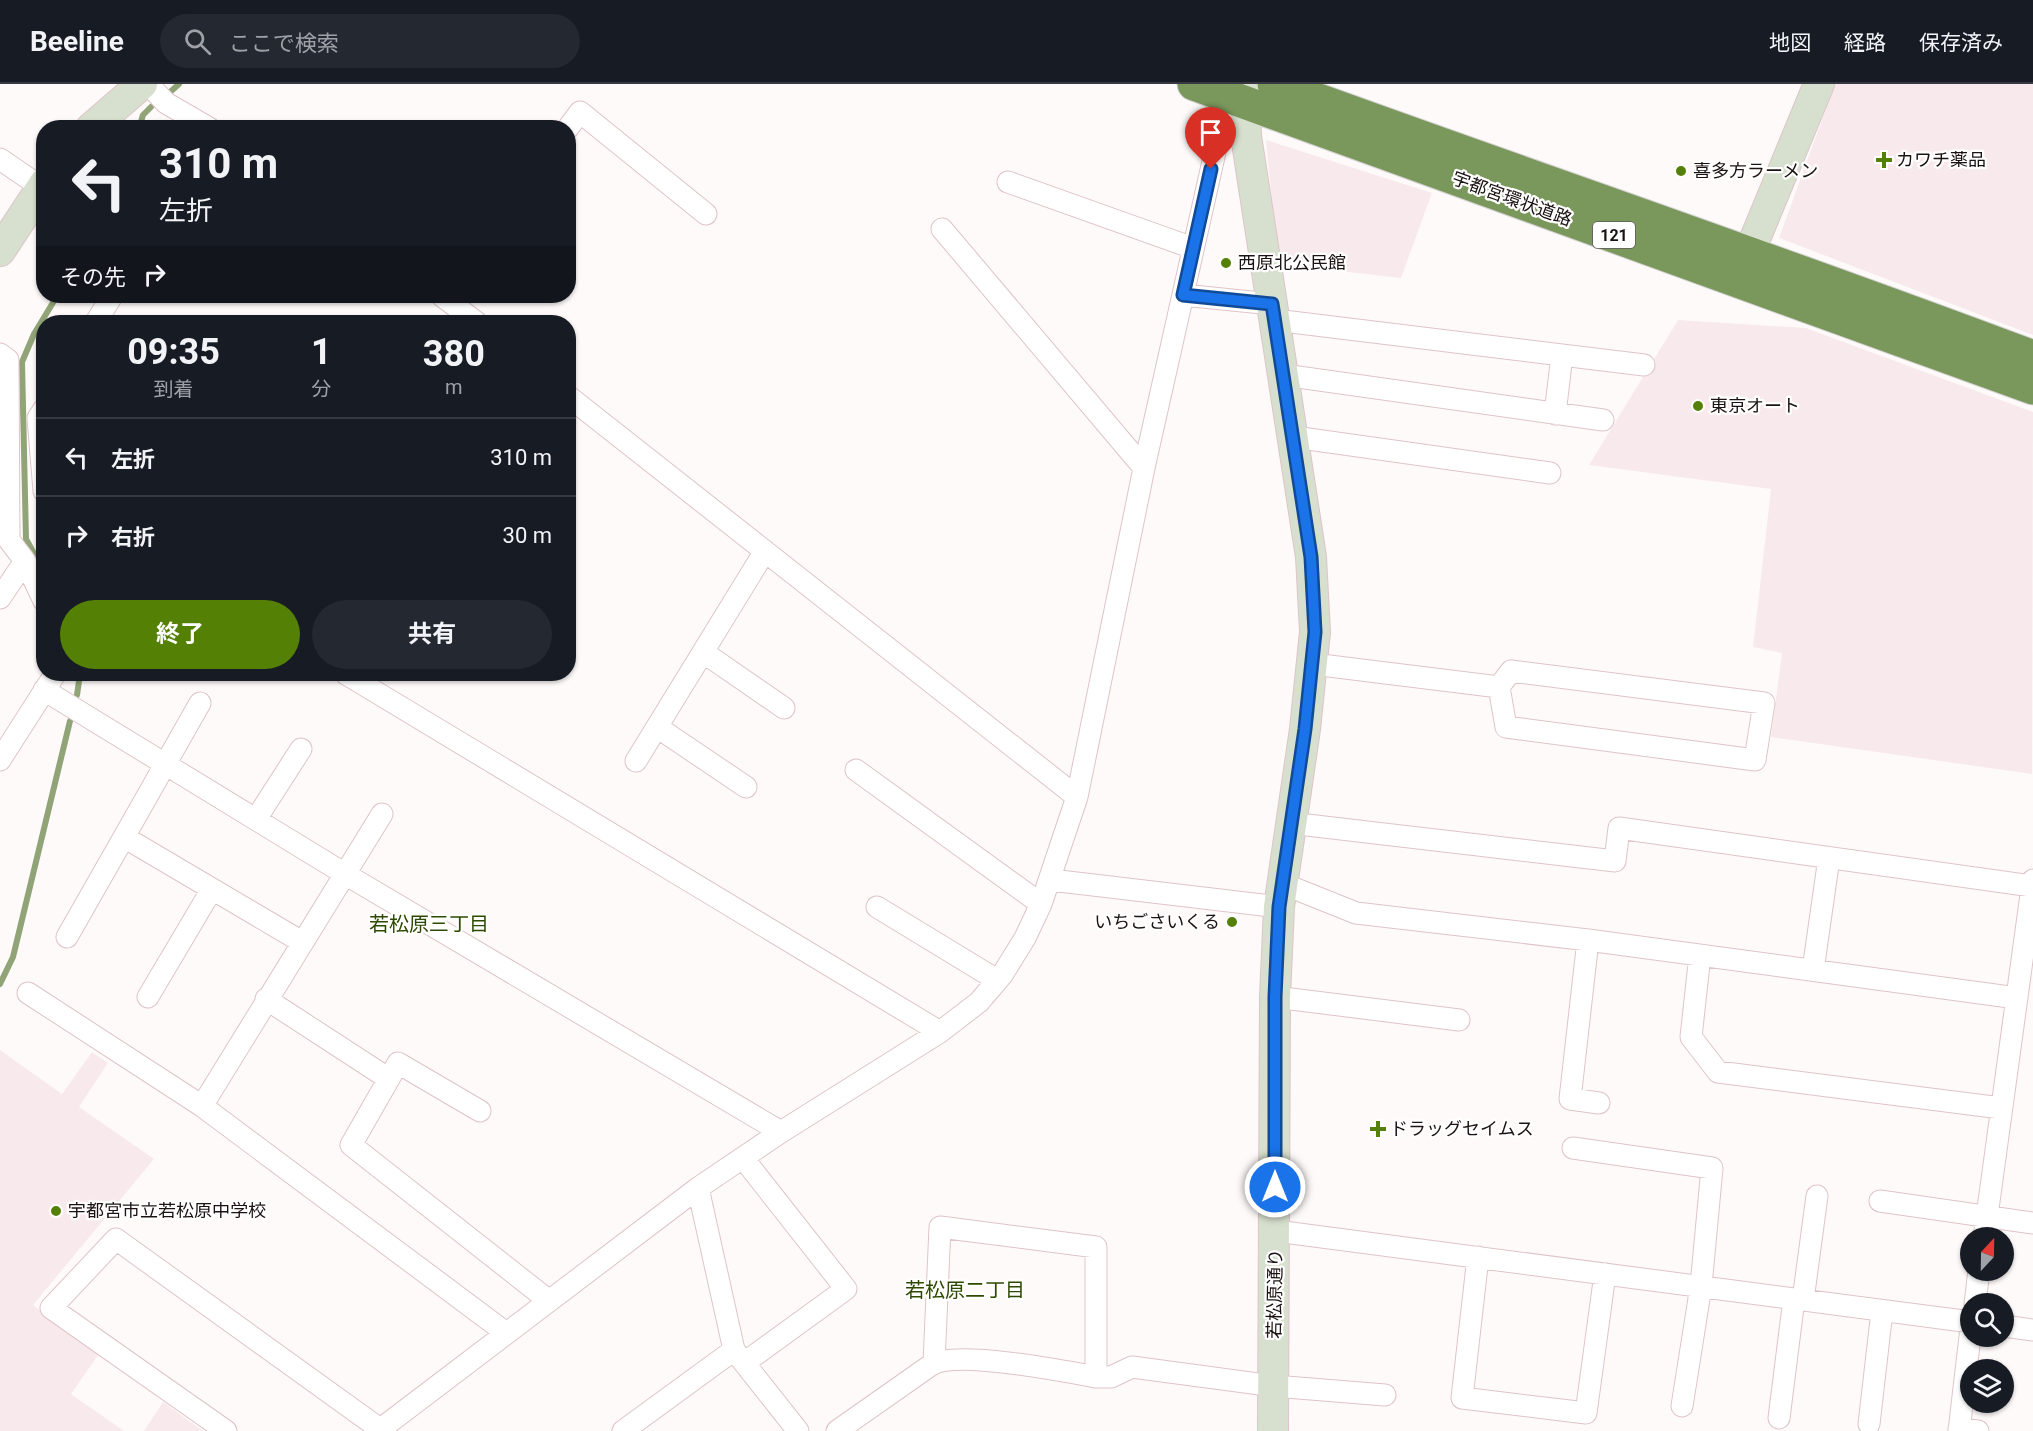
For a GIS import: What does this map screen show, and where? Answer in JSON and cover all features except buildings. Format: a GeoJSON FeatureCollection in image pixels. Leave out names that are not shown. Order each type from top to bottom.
{"type":"FeatureCollection","features":[{"type":"Feature","properties":{"kind":"highway","name":"宇都宮環状道路"},"geometry":{"type":"LineString","coordinates":[[1194,84],[1246,94],[1744,266],[2033,357]]}},
{"type":"Feature","properties":{"kind":"highway","name":"宇都宮環状道路"},"geometry":{"type":"LineString","coordinates":[[1274,84],[1497,165],[2033,388]]}},
{"type":"Feature","properties":{"kind":"street"},"geometry":{"type":"LineString","coordinates":[[100,120],[142,84]]}},
{"type":"Feature","properties":{"kind":"street"},"geometry":{"type":"LineString","coordinates":[[148,84],[166,104],[195,120]]}},
{"type":"Feature","properties":{"kind":"street"},"geometry":{"type":"LineString","coordinates":[[1744,266],[1819,84]]}},
{"type":"Feature","properties":{"kind":"street"},"geometry":{"type":"LineString","coordinates":[[226,1431],[51,1308],[116,1239],[379,1430],[505,1332],[698,1188],[781,1132],[940,1032],[979,1002],[997,980],[1025,938],[1041,904],[1051,880],[1077,796],[1144,468],[1220,130],[1246,94]]}},
{"type":"Feature","properties":{"kind":"street","name":"若松原通り"},"geometry":{"type":"LineString","coordinates":[[1246,94],[1246,136],[1311,557],[1315,632],[1313,664],[1280,895],[1275,997],[1273,1431]]}},
{"type":"Feature","properties":{"kind":"street"},"geometry":{"type":"LineString","coordinates":[[574,120],[580,112],[705,214]]}},
{"type":"Feature","properties":{"kind":"street"},"geometry":{"type":"LineString","coordinates":[[0,159],[36,181]]}},
{"type":"Feature","properties":{"kind":"street"},"geometry":{"type":"LineString","coordinates":[[1008,182],[1193,248]]}},
{"type":"Feature","properties":{"kind":"street"},"geometry":{"type":"LineString","coordinates":[[0,251],[36,194]]}},
{"type":"Feature","properties":{"kind":"street"},"geometry":{"type":"LineString","coordinates":[[942,229],[1144,468]]}},
{"type":"Feature","properties":{"kind":"street"},"geometry":{"type":"LineString","coordinates":[[1183,295],[1273,312],[1644,365]]}},
{"type":"Feature","properties":{"kind":"street"},"geometry":{"type":"LineString","coordinates":[[451,303],[467,315]]}},
{"type":"Feature","properties":{"kind":"street"},"geometry":{"type":"LineString","coordinates":[[0,354],[8,360],[4,431],[9,540],[25,561],[36,584]]}},
{"type":"Feature","properties":{"kind":"street"},"geometry":{"type":"LineString","coordinates":[[1555,414],[1562,355]]}},
{"type":"Feature","properties":{"kind":"street"},"geometry":{"type":"LineString","coordinates":[[1284,375],[1603,420]]}},
{"type":"Feature","properties":{"kind":"street"},"geometry":{"type":"LineString","coordinates":[[576,402],[1077,796]]}},
{"type":"Feature","properties":{"kind":"street"},"geometry":{"type":"LineString","coordinates":[[1294,437],[1550,473]]}},
{"type":"Feature","properties":{"kind":"street"},"geometry":{"type":"LineString","coordinates":[[636,761],[765,551]]}},
{"type":"Feature","properties":{"kind":"street"},"geometry":{"type":"LineString","coordinates":[[0,598],[25,561]]}},
{"type":"Feature","properties":{"kind":"street"},"geometry":{"type":"LineString","coordinates":[[703,652],[784,708]]}},
{"type":"Feature","properties":{"kind":"street"},"geometry":{"type":"LineString","coordinates":[[1313,664],[1499,687]]}},
{"type":"Feature","properties":{"kind":"street"},"geometry":{"type":"LineString","coordinates":[[1511,671],[1764,702],[1755,760],[1506,727],[1499,687],[1511,671]]}},
{"type":"Feature","properties":{"kind":"street"},"geometry":{"type":"LineString","coordinates":[[358,681],[940,1032]]}},
{"type":"Feature","properties":{"kind":"street"},"geometry":{"type":"LineString","coordinates":[[0,760],[50,682],[165,765],[781,1132]]}},
{"type":"Feature","properties":{"kind":"street"},"geometry":{"type":"LineString","coordinates":[[67,937],[200,703]]}},
{"type":"Feature","properties":{"kind":"street"},"geometry":{"type":"LineString","coordinates":[[657,727],[746,787]]}},
{"type":"Feature","properties":{"kind":"street"},"geometry":{"type":"LineString","coordinates":[[256,819],[301,749]]}},
{"type":"Feature","properties":{"kind":"street"},"geometry":{"type":"LineString","coordinates":[[856,770],[1041,904]]}},
{"type":"Feature","properties":{"kind":"street"},"geometry":{"type":"LineString","coordinates":[[202,1106],[382,814]]}},
{"type":"Feature","properties":{"kind":"street"},"geometry":{"type":"LineString","coordinates":[[1290,823],[1615,861],[1619,828],[1829,858],[2033,883],[2022,1008],[2001,1108],[1986,1227]]}},
{"type":"Feature","properties":{"kind":"street"},"geometry":{"type":"LineString","coordinates":[[124,837],[302,942]]}},
{"type":"Feature","properties":{"kind":"street"},"geometry":{"type":"LineString","coordinates":[[1813,970],[1829,858]]}},
{"type":"Feature","properties":{"kind":"street"},"geometry":{"type":"LineString","coordinates":[[1051,880],[1280,895],[1356,913],[1588,940],[1813,970],[2022,1008]]}},
{"type":"Feature","properties":{"kind":"street"},"geometry":{"type":"LineString","coordinates":[[148,997],[212,889]]}},
{"type":"Feature","properties":{"kind":"street"},"geometry":{"type":"LineString","coordinates":[[877,907],[997,980]]}},
{"type":"Feature","properties":{"kind":"street"},"geometry":{"type":"LineString","coordinates":[[1588,940],[1570,1099],[1599,1103]]}},
{"type":"Feature","properties":{"kind":"street"},"geometry":{"type":"LineString","coordinates":[[1700,955],[1691,1037],[1718,1072],[2001,1108]]}},
{"type":"Feature","properties":{"kind":"street"},"geometry":{"type":"LineString","coordinates":[[28,993],[202,1106],[505,1332]]}},
{"type":"Feature","properties":{"kind":"street"},"geometry":{"type":"LineString","coordinates":[[1275,997],[1459,1020]]}},
{"type":"Feature","properties":{"kind":"street"},"geometry":{"type":"LineString","coordinates":[[266,999],[389,1079]]}},
{"type":"Feature","properties":{"kind":"street"},"geometry":{"type":"LineString","coordinates":[[480,1111],[398,1063],[351,1145],[548,1300]]}},
{"type":"Feature","properties":{"kind":"street"},"geometry":{"type":"LineString","coordinates":[[1573,1148],[1712,1168],[1701,1286],[1682,1406]]}},
{"type":"Feature","properties":{"kind":"street"},"geometry":{"type":"LineString","coordinates":[[622,1431],[846,1289],[742,1158]]}},
{"type":"Feature","properties":{"kind":"street"},"geometry":{"type":"LineString","coordinates":[[698,1188],[739,1356],[798,1431]]}},
{"type":"Feature","properties":{"kind":"street"},"geometry":{"type":"LineString","coordinates":[[1779,1418],[1798,1299],[1818,1196]]}},
{"type":"Feature","properties":{"kind":"street"},"geometry":{"type":"LineString","coordinates":[[1880,1201],[1986,1227],[2033,1223]]}},
{"type":"Feature","properties":{"kind":"street"},"geometry":{"type":"LineString","coordinates":[[934,1363],[940,1227],[1096,1247],[1096,1377]]}},
{"type":"Feature","properties":{"kind":"street"},"geometry":{"type":"LineString","coordinates":[[1275,1231],[1960,1321]]}},
{"type":"Feature","properties":{"kind":"street"},"geometry":{"type":"LineString","coordinates":[[1478,1257],[1462,1398],[1586,1413],[1605,1274]]}},
{"type":"Feature","properties":{"kind":"street"},"geometry":{"type":"LineString","coordinates":[[1869,1424],[1882,1311]]}},
{"type":"Feature","properties":{"kind":"street"},"geometry":{"type":"LineString","coordinates":[[2014,1327],[2033,1330]]}},
{"type":"Feature","properties":{"kind":"street"},"geometry":{"type":"LineString","coordinates":[[1965,1430],[1970,1347]]}},
{"type":"Feature","properties":{"kind":"street"},"geometry":{"type":"LineString","coordinates":[[837,1431],[934,1363],[947,1359],[1096,1377],[1111,1377],[1131,1367],[1274,1386],[1384,1395]]}},
{"type":"Feature","properties":{"kind":"shaded area"},"geometry":{"type":"Polygon","coordinates":[[[1835,84],[2033,84],[2033,335],[1779,238],[1835,84]]]}},
{"type":"Feature","properties":{"kind":"shaded area"},"geometry":{"type":"Polygon","coordinates":[[[1266,140],[1432,193],[1401,278],[1278,264],[1266,140]]]}},
{"type":"Feature","properties":{"kind":"shaded area"},"geometry":{"type":"Polygon","coordinates":[[[1678,320],[1806,328],[2033,412],[2032,774],[1771,737],[1782,653],[1753,647],[1771,489],[1589,465],[1678,320]]]}},
{"type":"Feature","properties":{"kind":"shaded area","name":"宇都宮市立若松原中学校"},"geometry":{"type":"Polygon","coordinates":[[[0,1050],[62,1094],[92,1052],[108,1063],[79,1107],[154,1159],[33,1305],[99,1354],[71,1394],[124,1431],[0,1431],[0,1050]]]}},
{"type":"Feature","properties":{"kind":"shaded area"},"geometry":{"type":"Polygon","coordinates":[[[163,1402],[203,1431],[144,1431],[163,1402]]]}},
{"type":"Feature","properties":{"kind":"waterway"},"geometry":{"type":"LineString","coordinates":[[169,93],[179,84]]}},
{"type":"Feature","properties":{"kind":"waterway"},"geometry":{"type":"LineString","coordinates":[[141,120],[151,107]]}},
{"type":"Feature","properties":{"kind":"waterway"},"geometry":{"type":"LineString","coordinates":[[46,315],[53,303]]}},
{"type":"Feature","properties":{"kind":"waterway"},"geometry":{"type":"LineString","coordinates":[[36,331],[22,362],[26,539],[36,557]]}},
{"type":"Feature","properties":{"kind":"waterway"},"geometry":{"type":"LineString","coordinates":[[77,695],[79,681]]}},
{"type":"Feature","properties":{"kind":"waterway"},"geometry":{"type":"LineString","coordinates":[[0,984],[13,957],[70,721]]}},
{"type":"Feature","properties":{"kind":"place","name":"カワチ薬品"},"geometry":{"type":"Point","coordinates":[1884,160]}},
{"type":"Feature","properties":{"kind":"place","name":"喜多方ラーメン"},"geometry":{"type":"Point","coordinates":[1681,171]}},
{"type":"Feature","properties":{"kind":"place","name":"西原北公民館"},"geometry":{"type":"Point","coordinates":[1226,263]}},
{"type":"Feature","properties":{"kind":"place","name":"東京オート"},"geometry":{"type":"Point","coordinates":[1698,406]}},
{"type":"Feature","properties":{"kind":"place","name":"いちごさいくる"},"geometry":{"type":"Point","coordinates":[1232,922]}},
{"type":"Feature","properties":{"kind":"place","name":"ドラッグセイムス"},"geometry":{"type":"Point","coordinates":[1378,1129]}},
{"type":"Feature","properties":{"kind":"place","name":"宇都宮市立若松原中学校"},"geometry":{"type":"Point","coordinates":[56,1211]}},
{"type":"Feature","properties":{"kind":"district","name":"若松原三丁目"},"geometry":{"type":"Point","coordinates":[429,924]}},
{"type":"Feature","properties":{"kind":"district","name":"若松原二丁目"},"geometry":{"type":"Point","coordinates":[965,1290]}},
{"type":"Feature","properties":{"kind":"route"},"geometry":{"type":"LineString","coordinates":[[1211,169],[1183,295],[1272,304],[1294,437],[1311,557],[1314,600],[1313,664],[1279,907],[1275,997],[1275,1187]]}}]}
